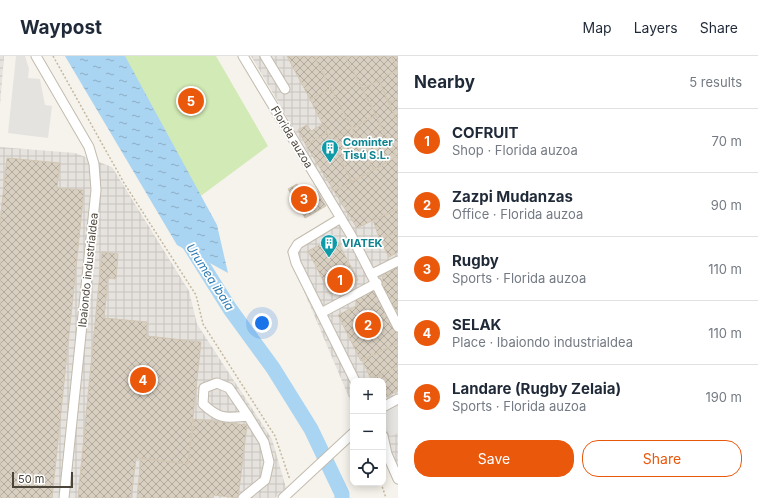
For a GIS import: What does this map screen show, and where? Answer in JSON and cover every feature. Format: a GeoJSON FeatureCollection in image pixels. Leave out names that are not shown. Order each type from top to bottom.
{"type":"FeatureCollection","features":[{"type":"Feature","properties":{"kind":"street","name":"Ibaiondo industrialdea"},"geometry":{"type":"LineString","coordinates":[[36,56],[89,147],[94,164],[96,190],[64,498]]}},
{"type":"Feature","properties":{"kind":"street","name":"Florida auzoa"},"geometry":{"type":"LineString","coordinates":[[243,56],[341,218],[372,274],[398,327]]}},
{"type":"Feature","properties":{"kind":"street"},"geometry":{"type":"LineString","coordinates":[[265,56],[285,89]]}},
{"type":"Feature","properties":{"kind":"street"},"geometry":{"type":"LineString","coordinates":[[341,218],[298,244],[293,252],[296,263],[354,378]]}},
{"type":"Feature","properties":{"kind":"street"},"geometry":{"type":"LineString","coordinates":[[372,274],[398,261]]}},
{"type":"Feature","properties":{"kind":"street"},"geometry":{"type":"LineString","coordinates":[[321,313],[376,283]]}},
{"type":"Feature","properties":{"kind":"street"},"geometry":{"type":"LineString","coordinates":[[243,498],[265,480],[269,462],[264,442],[248,416],[229,388],[217,383],[204,388],[203,404],[211,412],[223,418],[248,416]]}},
{"type":"Feature","properties":{"kind":"street"},"geometry":{"type":"LineString","coordinates":[[386,405],[398,399]]}},
{"type":"Feature","properties":{"kind":"street"},"geometry":{"type":"LineString","coordinates":[[283,498],[350,436]]}},
{"type":"Feature","properties":{"kind":"street"},"geometry":{"type":"LineString","coordinates":[[386,450],[398,479]]}},
{"type":"Feature","properties":{"kind":"path"},"geometry":{"type":"LineString","coordinates":[[53,56],[124,183],[196,295],[203,324],[275,436],[293,490]]}},
{"type":"Feature","properties":{"kind":"path"},"geometry":{"type":"LineString","coordinates":[[382,486],[386,498]]}},
{"type":"Feature","properties":{"kind":"shaded area"},"geometry":{"type":"Polygon","coordinates":[[[0,56],[4,56],[0,106],[0,56]]]}},
{"type":"Feature","properties":{"kind":"shaded area"},"geometry":{"type":"Polygon","coordinates":[[[16,56],[25,56],[29,69],[28,78],[40,79],[45,105],[52,106],[48,138],[8,133],[16,56]]]}},
{"type":"Feature","properties":{"kind":"shaded area"},"geometry":{"type":"Polygon","coordinates":[[[251,56],[398,56],[398,397],[386,403],[386,378],[350,378],[350,400],[287,251],[346,218],[251,56]]]}},
{"type":"Feature","properties":{"kind":"shaded area"},"geometry":{"type":"Polygon","coordinates":[[[0,147],[75,153],[112,167],[189,291],[197,324],[272,439],[286,488],[275,498],[0,498],[0,147]]]}},
{"type":"Feature","properties":{"kind":"shaded area"},"geometry":{"type":"Polygon","coordinates":[[[398,402],[398,470],[386,445],[386,408],[398,402]]]}},
{"type":"Feature","properties":{"kind":"shaded area"},"geometry":{"type":"Polygon","coordinates":[[[398,405],[398,433],[390,436],[386,427],[386,411],[398,405]]]}},
{"type":"Feature","properties":{"kind":"green space"},"geometry":{"type":"Polygon","coordinates":[[[114,56],[216,56],[268,146],[198,198],[114,56]]]}},
{"type":"Feature","properties":{"kind":"water"},"geometry":{"type":"Polygon","coordinates":[[[65,56],[125,56],[217,225],[228,273],[177,245],[65,56]]]}},
{"type":"Feature","properties":{"kind":"building"},"geometry":{"type":"Polygon","coordinates":[[[287,56],[314,56],[331,89],[310,99],[287,56]]]}},
{"type":"Feature","properties":{"kind":"building"},"geometry":{"type":"Polygon","coordinates":[[[314,56],[345,56],[376,115],[352,128],[314,56]]]}},
{"type":"Feature","properties":{"kind":"building"},"geometry":{"type":"Polygon","coordinates":[[[345,56],[391,56],[398,69],[363,89],[345,56]]]}},
{"type":"Feature","properties":{"kind":"building"},"geometry":{"type":"Polygon","coordinates":[[[391,56],[398,56],[398,69],[391,56]]]}},
{"type":"Feature","properties":{"kind":"building"},"geometry":{"type":"Polygon","coordinates":[[[398,69],[398,98],[388,103],[379,80],[398,69]]]}},
{"type":"Feature","properties":{"kind":"building"},"geometry":{"type":"Polygon","coordinates":[[[379,80],[398,123],[398,156],[396,157],[363,89],[379,80]]]}},
{"type":"Feature","properties":{"kind":"building"},"geometry":{"type":"Polygon","coordinates":[[[331,89],[352,128],[331,141],[310,99],[331,89]]]}},
{"type":"Feature","properties":{"kind":"building"},"geometry":{"type":"Polygon","coordinates":[[[398,98],[398,122],[388,103],[398,98]]]}},
{"type":"Feature","properties":{"kind":"building"},"geometry":{"type":"Polygon","coordinates":[[[376,115],[396,157],[374,170],[352,128],[376,115]]]}},
{"type":"Feature","properties":{"kind":"building"},"geometry":{"type":"Polygon","coordinates":[[[323,124],[327,133],[306,145],[298,130],[307,125],[311,131],[323,124]]]}},
{"type":"Feature","properties":{"kind":"building"},"geometry":{"type":"Polygon","coordinates":[[[352,128],[374,170],[352,182],[331,141],[352,128]]]}},
{"type":"Feature","properties":{"kind":"building","name":"Cominter Tisú S.L."},"geometry":{"type":"Polygon","coordinates":[[[327,133],[352,182],[334,191],[306,145],[327,133]]]}},
{"type":"Feature","properties":{"kind":"building"},"geometry":{"type":"Polygon","coordinates":[[[398,156],[398,208],[357,228],[334,191],[398,156]]]}},
{"type":"Feature","properties":{"kind":"building"},"geometry":{"type":"Polygon","coordinates":[[[7,158],[60,163],[57,188],[84,190],[52,498],[0,498],[0,222],[7,158]]]}},
{"type":"Feature","properties":{"kind":"building"},"geometry":{"type":"Polygon","coordinates":[[[297,184],[305,198],[317,191],[326,206],[305,218],[288,189],[297,184]]]}},
{"type":"Feature","properties":{"kind":"building"},"geometry":{"type":"Polygon","coordinates":[[[398,209],[398,231],[380,240],[373,220],[398,209]]]}},
{"type":"Feature","properties":{"kind":"building"},"geometry":{"type":"Polygon","coordinates":[[[398,231],[398,252],[389,257],[380,240],[398,231]]]}},
{"type":"Feature","properties":{"kind":"building","name":"VIATEK"},"geometry":{"type":"Polygon","coordinates":[[[335,237],[350,265],[323,280],[308,251],[335,237]]]}},
{"type":"Feature","properties":{"kind":"building"},"geometry":{"type":"Polygon","coordinates":[[[102,252],[118,254],[116,279],[108,278],[104,318],[147,322],[147,336],[201,342],[188,464],[136,458],[131,498],[78,498],[102,252]]]}},
{"type":"Feature","properties":{"kind":"building"},"geometry":{"type":"Polygon","coordinates":[[[350,265],[358,280],[330,294],[323,280],[350,265]]]}},
{"type":"Feature","properties":{"kind":"building"},"geometry":{"type":"Polygon","coordinates":[[[397,267],[398,303],[392,306],[382,287],[382,279],[384,273],[397,267]]]}},
{"type":"Feature","properties":{"kind":"building"},"geometry":{"type":"Polygon","coordinates":[[[375,288],[398,335],[398,343],[361,361],[338,315],[358,305],[355,299],[375,288]]]}},
{"type":"Feature","properties":{"kind":"building"},"geometry":{"type":"Polygon","coordinates":[[[398,303],[398,319],[392,306],[398,303]]]}},
{"type":"Feature","properties":{"kind":"building"},"geometry":{"type":"Polygon","coordinates":[[[398,343],[398,366],[373,378],[371,378],[362,360],[398,343]]]}},
{"type":"Feature","properties":{"kind":"building"},"geometry":{"type":"Polygon","coordinates":[[[398,366],[398,391],[386,397],[386,378],[373,378],[398,366]]]}},
{"type":"Feature","properties":{"kind":"building"},"geometry":{"type":"Polygon","coordinates":[[[194,419],[247,425],[238,498],[214,495],[213,498],[137,498],[141,458],[188,464],[194,419]]]}},
{"type":"Feature","properties":{"kind":"waterway","name":"Urumea ibaia"},"geometry":{"type":"LineString","coordinates":[[186,239],[230,309],[273,368],[311,429],[342,494],[342,498]]}},
{"type":"Feature","properties":{"kind":"place","name":"Landare (Rugby Zelaia)"},"geometry":{"type":"Point","coordinates":[191,101]}},
{"type":"Feature","properties":{"kind":"place","name":"Cominter Tisú S.L."},"geometry":{"type":"Point","coordinates":[330,163]}},
{"type":"Feature","properties":{"kind":"place","name":"Rugby"},"geometry":{"type":"Point","coordinates":[304,199]}},
{"type":"Feature","properties":{"kind":"place","name":"VIATEK"},"geometry":{"type":"Point","coordinates":[329,258]}},
{"type":"Feature","properties":{"kind":"place","name":"COFRUIT"},"geometry":{"type":"Point","coordinates":[340,280]}},
{"type":"Feature","properties":{"kind":"place","name":"Zazpi Mudanzas"},"geometry":{"type":"Point","coordinates":[368,325]}},
{"type":"Feature","properties":{"kind":"place","name":"SELAK"},"geometry":{"type":"Point","coordinates":[143,380]}}]}
